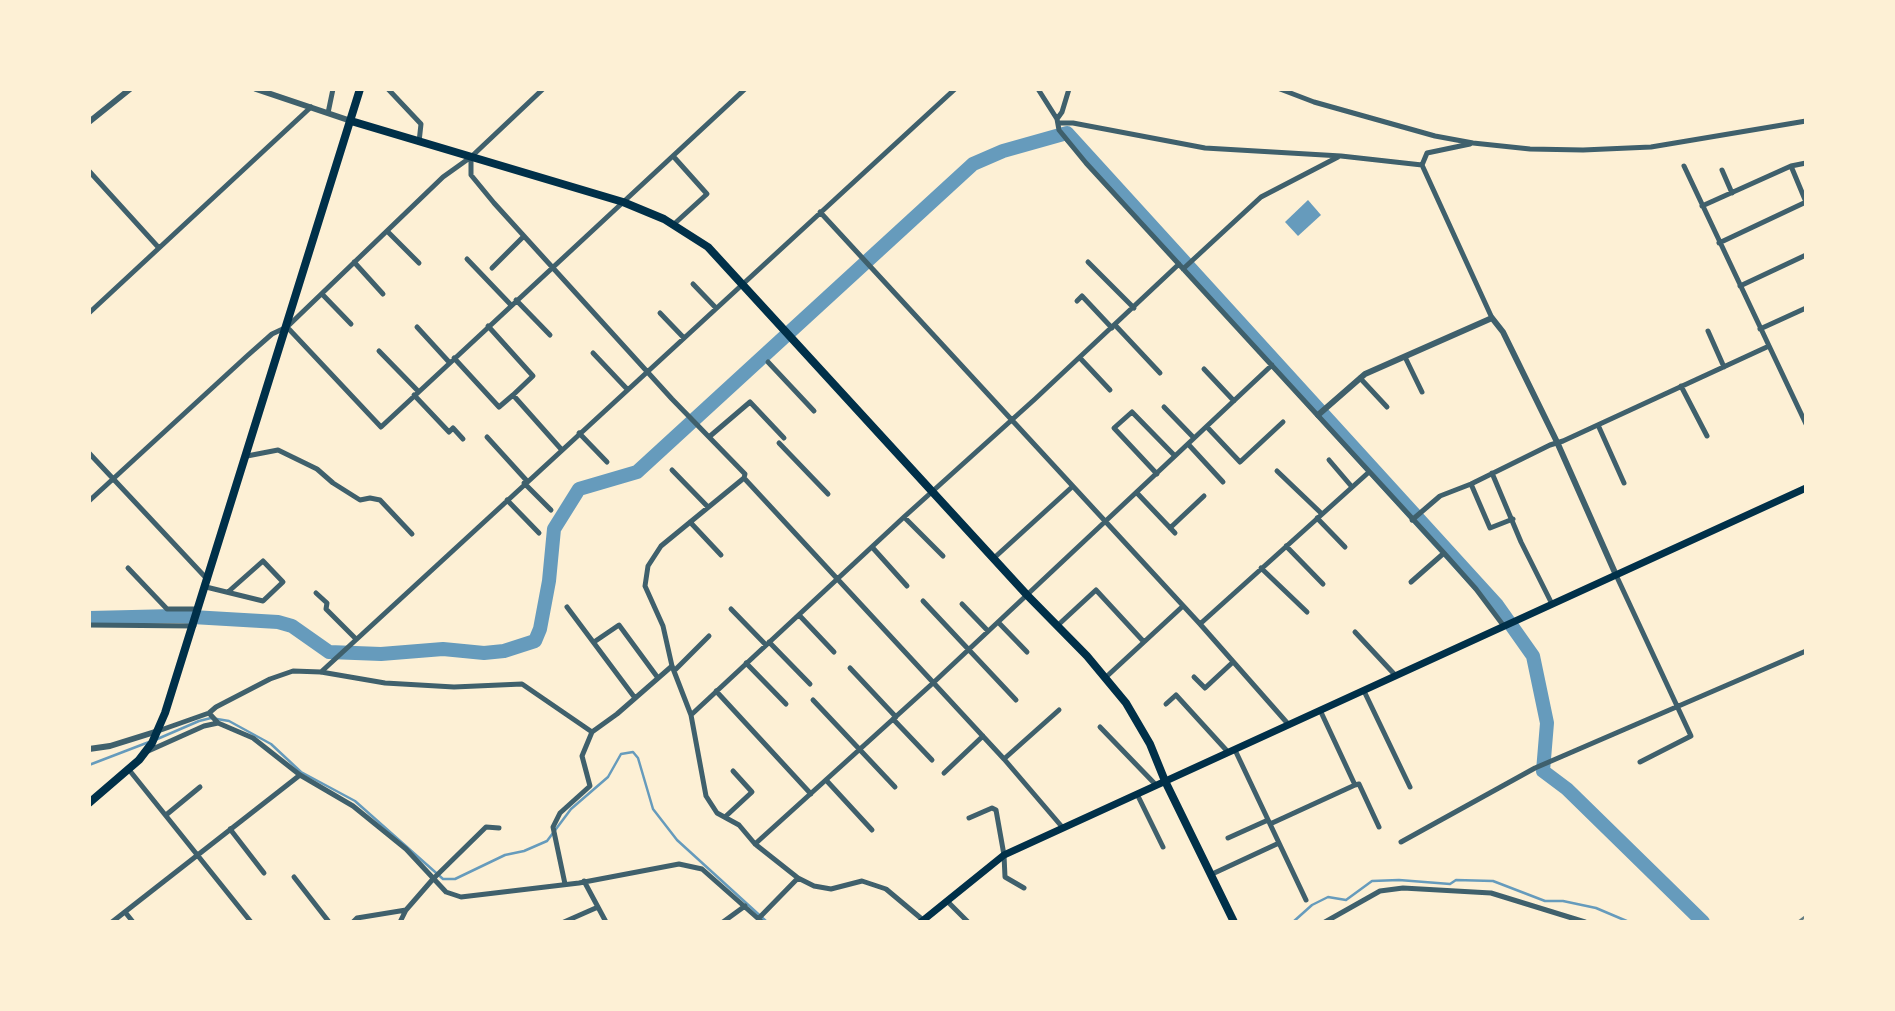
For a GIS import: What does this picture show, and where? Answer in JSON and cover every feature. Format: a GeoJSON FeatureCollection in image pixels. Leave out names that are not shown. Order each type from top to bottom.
{"type":"FeatureCollection","features":[{"type":"Feature","properties":{"kind":"main road"},"geometry":{"type":"LineString","coordinates":[[89,803],[130,771],[146,752],[158,731],[194,626],[360,89]]}},
{"type":"Feature","properties":{"kind":"main road"},"geometry":{"type":"LineString","coordinates":[[351,121],[623,202],[673,225],[708,247],[1126,703],[1150,744],[1165,781],[1234,922]]}},
{"type":"Feature","properties":{"kind":"main road"},"geometry":{"type":"LineString","coordinates":[[922,921],[1004,855],[1806,488]]}},
{"type":"Feature","properties":{"kind":"street"},"geometry":{"type":"LineString","coordinates":[[89,122],[130,89]]}},
{"type":"Feature","properties":{"kind":"street"},"geometry":{"type":"LineString","coordinates":[[256,89],[351,121]]}},
{"type":"Feature","properties":{"kind":"street"},"geometry":{"type":"LineString","coordinates":[[328,113],[333,89]]}},
{"type":"Feature","properties":{"kind":"street"},"geometry":{"type":"LineString","coordinates":[[388,89],[421,124],[419,142]]}},
{"type":"Feature","properties":{"kind":"street"},"geometry":{"type":"LineString","coordinates":[[89,501],[272,334],[287,327],[443,177],[471,157],[543,89]]}},
{"type":"Feature","properties":{"kind":"street"},"geometry":{"type":"LineString","coordinates":[[287,327],[382,427],[513,302],[745,89]]}},
{"type":"Feature","properties":{"kind":"street"},"geometry":{"type":"LineString","coordinates":[[321,671],[955,89]]}},
{"type":"Feature","properties":{"kind":"street"},"geometry":{"type":"LineString","coordinates":[[1038,89],[1058,121],[1059,130],[1086,163],[1184,265],[1272,365],[1320,413],[1369,472],[1476,589],[1503,625]]}},
{"type":"Feature","properties":{"kind":"street"},"geometry":{"type":"LineString","coordinates":[[1058,121],[1069,89]]}},
{"type":"Feature","properties":{"kind":"street"},"geometry":{"type":"LineString","coordinates":[[1280,89],[1391,125],[1473,143],[1530,149],[1651,147],[1806,121]]}},
{"type":"Feature","properties":{"kind":"street"},"geometry":{"type":"LineString","coordinates":[[89,313],[311,107]]}},
{"type":"Feature","properties":{"kind":"street"},"geometry":{"type":"LineString","coordinates":[[1058,121],[1205,148],[1422,164]]}},
{"type":"Feature","properties":{"kind":"street"},"geometry":{"type":"LineString","coordinates":[[1473,143],[1427,153],[1422,164],[1492,318],[1503,332],[1557,442],[1692,736],[1640,762]]}},
{"type":"Feature","properties":{"kind":"street"},"geometry":{"type":"LineString","coordinates":[[673,156],[708,194],[673,225]]}},
{"type":"Feature","properties":{"kind":"street"},"geometry":{"type":"LineString","coordinates":[[691,715],[904,517],[1134,308],[1261,197],[1341,156]]}},
{"type":"Feature","properties":{"kind":"street"},"geometry":{"type":"LineString","coordinates":[[471,157],[471,175],[524,236],[745,474],[744,478],[1004,759],[1063,828]]}},
{"type":"Feature","properties":{"kind":"street"},"geometry":{"type":"LineString","coordinates":[[1702,206],[1791,166],[1806,163]]}},
{"type":"Feature","properties":{"kind":"street"},"geometry":{"type":"LineString","coordinates":[[1684,166],[1806,424]]}},
{"type":"Feature","properties":{"kind":"street"},"geometry":{"type":"LineString","coordinates":[[1719,243],[1806,202],[1791,166]]}},
{"type":"Feature","properties":{"kind":"street"},"geometry":{"type":"LineString","coordinates":[[1722,170],[1732,193]]}},
{"type":"Feature","properties":{"kind":"street"},"geometry":{"type":"LineString","coordinates":[[89,171],[159,248]]}},
{"type":"Feature","properties":{"kind":"street"},"geometry":{"type":"LineString","coordinates":[[820,212],[1200,624],[1289,725]]}},
{"type":"Feature","properties":{"kind":"street"},"geometry":{"type":"LineString","coordinates":[[387,231],[419,264]]}},
{"type":"Feature","properties":{"kind":"street"},"geometry":{"type":"LineString","coordinates":[[492,268],[524,236]]}},
{"type":"Feature","properties":{"kind":"street"},"geometry":{"type":"LineString","coordinates":[[1740,286],[1806,256]]}},
{"type":"Feature","properties":{"kind":"street"},"geometry":{"type":"LineString","coordinates":[[467,259],[550,335]]}},
{"type":"Feature","properties":{"kind":"street"},"geometry":{"type":"LineString","coordinates":[[354,262],[383,294]]}},
{"type":"Feature","properties":{"kind":"street"},"geometry":{"type":"LineString","coordinates":[[1088,262],[1134,308]]}},
{"type":"Feature","properties":{"kind":"street"},"geometry":{"type":"LineString","coordinates":[[693,284],[716,308]]}},
{"type":"Feature","properties":{"kind":"street"},"geometry":{"type":"LineString","coordinates":[[321,293],[351,324]]}},
{"type":"Feature","properties":{"kind":"street"},"geometry":{"type":"LineString","coordinates":[[1077,301],[1082,296],[1160,373]]}},
{"type":"Feature","properties":{"kind":"street"},"geometry":{"type":"LineString","coordinates":[[1760,329],[1806,308]]}},
{"type":"Feature","properties":{"kind":"street"},"geometry":{"type":"LineString","coordinates":[[660,313],[684,338]]}},
{"type":"Feature","properties":{"kind":"street"},"geometry":{"type":"LineString","coordinates":[[1320,413],[1360,378],[1492,318]]}},
{"type":"Feature","properties":{"kind":"street"},"geometry":{"type":"LineString","coordinates":[[417,327],[499,407],[533,376],[488,326]]}},
{"type":"Feature","properties":{"kind":"street"},"geometry":{"type":"LineString","coordinates":[[1708,331],[1724,367]]}},
{"type":"Feature","properties":{"kind":"street"},"geometry":{"type":"LineString","coordinates":[[1412,520],[1440,496],[1471,485],[1557,442],[1769,346]]}},
{"type":"Feature","properties":{"kind":"street"},"geometry":{"type":"LineString","coordinates":[[379,351],[449,432],[453,428],[463,439]]}},
{"type":"Feature","properties":{"kind":"street"},"geometry":{"type":"LineString","coordinates":[[593,353],[627,389]]}},
{"type":"Feature","properties":{"kind":"street"},"geometry":{"type":"LineString","coordinates":[[1405,357],[1422,392]]}},
{"type":"Feature","properties":{"kind":"street"},"geometry":{"type":"LineString","coordinates":[[1080,358],[1110,390]]}},
{"type":"Feature","properties":{"kind":"street"},"geometry":{"type":"LineString","coordinates":[[768,362],[814,411]]}},
{"type":"Feature","properties":{"kind":"street"},"geometry":{"type":"LineString","coordinates":[[755,844],[999,622],[1272,365]]}},
{"type":"Feature","properties":{"kind":"street"},"geometry":{"type":"LineString","coordinates":[[1204,369],[1234,401]]}},
{"type":"Feature","properties":{"kind":"street"},"geometry":{"type":"LineString","coordinates":[[1360,378],[1387,407]]}},
{"type":"Feature","properties":{"kind":"street"},"geometry":{"type":"LineString","coordinates":[[1681,386],[1707,436]]}},
{"type":"Feature","properties":{"kind":"street"},"geometry":{"type":"LineString","coordinates":[[513,395],[561,449]]}},
{"type":"Feature","properties":{"kind":"street"},"geometry":{"type":"LineString","coordinates":[[709,437],[750,402],[828,494]]}},
{"type":"Feature","properties":{"kind":"street"},"geometry":{"type":"LineString","coordinates":[[1164,407],[1194,438]]}},
{"type":"Feature","properties":{"kind":"street"},"geometry":{"type":"LineString","coordinates":[[1157,474],[1114,428],[1132,412],[1175,456]]}},
{"type":"Feature","properties":{"kind":"street"},"geometry":{"type":"LineString","coordinates":[[1207,426],[1240,462],[1283,422]]}},
{"type":"Feature","properties":{"kind":"street"},"geometry":{"type":"LineString","coordinates":[[1598,425],[1624,483]]}},
{"type":"Feature","properties":{"kind":"street"},"geometry":{"type":"LineString","coordinates":[[579,433],[607,462]]}},
{"type":"Feature","properties":{"kind":"street"},"geometry":{"type":"LineString","coordinates":[[487,437],[551,510]]}},
{"type":"Feature","properties":{"kind":"street"},"geometry":{"type":"LineString","coordinates":[[1188,444],[1223,482]]}},
{"type":"Feature","properties":{"kind":"street"},"geometry":{"type":"LineString","coordinates":[[247,456],[278,450],[317,469],[360,500],[380,499],[412,534]]}},
{"type":"Feature","properties":{"kind":"street"},"geometry":{"type":"LineString","coordinates":[[89,453],[207,583],[228,592],[263,601],[283,582],[263,561],[228,592]]}},
{"type":"Feature","properties":{"kind":"street"},"geometry":{"type":"LineString","coordinates":[[1329,460],[1352,487]]}},
{"type":"Feature","properties":{"kind":"street"},"geometry":{"type":"LineString","coordinates":[[672,470],[708,507]]}},
{"type":"Feature","properties":{"kind":"street"},"geometry":{"type":"LineString","coordinates":[[1277,471],[1345,547]]}},
{"type":"Feature","properties":{"kind":"street"},"geometry":{"type":"LineString","coordinates":[[1200,624],[1369,472]]}},
{"type":"Feature","properties":{"kind":"street"},"geometry":{"type":"LineString","coordinates":[[1492,473],[1521,542],[1552,604]]}},
{"type":"Feature","properties":{"kind":"street"},"geometry":{"type":"LineString","coordinates":[[744,478],[661,546],[648,566],[645,586],[663,626],[673,668],[691,715],[706,796],[717,813],[739,824],[755,844],[798,878],[814,886],[831,889],[862,881],[886,889],[922,921]]}},
{"type":"Feature","properties":{"kind":"street"},"geometry":{"type":"LineString","coordinates":[[1471,485],[1490,528],[1513,519]]}},
{"type":"Feature","properties":{"kind":"street"},"geometry":{"type":"LineString","coordinates":[[994,558],[1072,487]]}},
{"type":"Feature","properties":{"kind":"street"},"geometry":{"type":"LineString","coordinates":[[1137,493],[1175,533]]}},
{"type":"Feature","properties":{"kind":"street"},"geometry":{"type":"LineString","coordinates":[[1170,528],[1204,496]]}},
{"type":"Feature","properties":{"kind":"street"},"geometry":{"type":"LineString","coordinates":[[506,500],[539,533]]}},
{"type":"Feature","properties":{"kind":"street"},"geometry":{"type":"LineString","coordinates":[[904,517],[943,556]]}},
{"type":"Feature","properties":{"kind":"street"},"geometry":{"type":"LineString","coordinates":[[690,522],[721,555]]}},
{"type":"Feature","properties":{"kind":"street"},"geometry":{"type":"LineString","coordinates":[[1286,546],[1323,584]]}},
{"type":"Feature","properties":{"kind":"street"},"geometry":{"type":"LineString","coordinates":[[872,547],[907,586]]}},
{"type":"Feature","properties":{"kind":"street"},"geometry":{"type":"LineString","coordinates":[[1411,582],[1444,553]]}},
{"type":"Feature","properties":{"kind":"street"},"geometry":{"type":"LineString","coordinates":[[128,568],[167,609],[199,609]]}},
{"type":"Feature","properties":{"kind":"street"},"geometry":{"type":"LineString","coordinates":[[1261,568],[1307,612]]}},
{"type":"Feature","properties":{"kind":"street"},"geometry":{"type":"LineString","coordinates":[[1057,626],[1096,590],[1144,642]]}},
{"type":"Feature","properties":{"kind":"street"},"geometry":{"type":"LineString","coordinates":[[316,593],[327,603],[326,609],[356,639]]}},
{"type":"Feature","properties":{"kind":"street"},"geometry":{"type":"LineString","coordinates":[[923,601],[1016,699]]}},
{"type":"Feature","properties":{"kind":"street"},"geometry":{"type":"LineString","coordinates":[[962,604],[988,631]]}},
{"type":"Feature","properties":{"kind":"street"},"geometry":{"type":"LineString","coordinates":[[1105,678],[1183,606]]}},
{"type":"Feature","properties":{"kind":"street"},"geometry":{"type":"LineString","coordinates":[[567,607],[635,698]]}},
{"type":"Feature","properties":{"kind":"street"},"geometry":{"type":"LineString","coordinates":[[731,608],[810,684]]}},
{"type":"Feature","properties":{"kind":"street"},"geometry":{"type":"LineString","coordinates":[[799,615],[834,652]]}},
{"type":"Feature","properties":{"kind":"street"},"geometry":{"type":"LineString","coordinates":[[999,622],[1027,652]]}},
{"type":"Feature","properties":{"kind":"street"},"geometry":{"type":"LineString","coordinates":[[89,625],[194,626]]}},
{"type":"Feature","properties":{"kind":"street"},"geometry":{"type":"LineString","coordinates":[[594,642],[619,625],[658,678]]}},
{"type":"Feature","properties":{"kind":"street"},"geometry":{"type":"LineString","coordinates":[[1355,632],[1396,676]]}},
{"type":"Feature","properties":{"kind":"street"},"geometry":{"type":"LineString","coordinates":[[565,884],[553,827],[560,813],[590,786],[582,756],[592,732],[709,636]]}},
{"type":"Feature","properties":{"kind":"street"},"geometry":{"type":"LineString","coordinates":[[1401,842],[1549,761],[1806,651]]}},
{"type":"Feature","properties":{"kind":"street"},"geometry":{"type":"LineString","coordinates":[[1194,677],[1205,688],[1233,662]]}},
{"type":"Feature","properties":{"kind":"street"},"geometry":{"type":"LineString","coordinates":[[746,663],[786,704]]}},
{"type":"Feature","properties":{"kind":"street"},"geometry":{"type":"LineString","coordinates":[[850,668],[932,760]]}},
{"type":"Feature","properties":{"kind":"street"},"geometry":{"type":"LineString","coordinates":[[89,749],[110,746],[209,713],[271,679],[293,671],[321,671],[385,683],[412,685],[454,687],[522,684],[592,732]]}},
{"type":"Feature","properties":{"kind":"street"},"geometry":{"type":"LineString","coordinates":[[716,691],[811,794]]}},
{"type":"Feature","properties":{"kind":"street"},"geometry":{"type":"LineString","coordinates":[[1364,691],[1410,787]]}},
{"type":"Feature","properties":{"kind":"street"},"geometry":{"type":"LineString","coordinates":[[1166,704],[1175,695],[1231,751],[1306,900]]}},
{"type":"Feature","properties":{"kind":"street"},"geometry":{"type":"LineString","coordinates":[[813,700],[895,787]]}},
{"type":"Feature","properties":{"kind":"street"},"geometry":{"type":"LineString","coordinates":[[1004,759],[1059,710]]}},
{"type":"Feature","properties":{"kind":"street"},"geometry":{"type":"LineString","coordinates":[[1320,710],[1355,785]]}},
{"type":"Feature","properties":{"kind":"street"},"geometry":{"type":"LineString","coordinates":[[209,713],[218,723],[253,738],[300,775],[354,806],[406,849],[446,892],[461,897],[565,884],[679,864],[702,869],[760,920],[798,878]]}},
{"type":"Feature","properties":{"kind":"street"},"geometry":{"type":"LineString","coordinates":[[146,752],[204,726],[218,723]]}},
{"type":"Feature","properties":{"kind":"street"},"geometry":{"type":"LineString","coordinates":[[1100,727],[1156,785]]}},
{"type":"Feature","properties":{"kind":"street"},"geometry":{"type":"LineString","coordinates":[[944,773],[983,736]]}},
{"type":"Feature","properties":{"kind":"street"},"geometry":{"type":"LineString","coordinates":[[130,771],[251,922]]}},
{"type":"Feature","properties":{"kind":"street"},"geometry":{"type":"LineString","coordinates":[[725,817],[752,792],[733,771]]}},
{"type":"Feature","properties":{"kind":"street"},"geometry":{"type":"LineString","coordinates":[[112,922],[300,775]]}},
{"type":"Feature","properties":{"kind":"street"},"geometry":{"type":"LineString","coordinates":[[826,780],[873,830]]}},
{"type":"Feature","properties":{"kind":"street"},"geometry":{"type":"LineString","coordinates":[[1228,838],[1359,784],[1379,827]]}},
{"type":"Feature","properties":{"kind":"street"},"geometry":{"type":"LineString","coordinates":[[166,815],[200,787]]}},
{"type":"Feature","properties":{"kind":"street"},"geometry":{"type":"LineString","coordinates":[[1137,794],[1163,847]]}},
{"type":"Feature","properties":{"kind":"street"},"geometry":{"type":"LineString","coordinates":[[969,818],[992,808],[996,810],[1005,877],[1024,888]]}},
{"type":"Feature","properties":{"kind":"street"},"geometry":{"type":"LineString","coordinates":[[400,922],[406,910],[433,879],[486,827],[499,828]]}},
{"type":"Feature","properties":{"kind":"street"},"geometry":{"type":"LineString","coordinates":[[230,829],[264,873]]}},
{"type":"Feature","properties":{"kind":"street"},"geometry":{"type":"LineString","coordinates":[[1210,874],[1279,843]]}},
{"type":"Feature","properties":{"kind":"street"},"geometry":{"type":"LineString","coordinates":[[294,877],[329,922]]}},
{"type":"Feature","properties":{"kind":"street"},"geometry":{"type":"LineString","coordinates":[[584,881],[606,922]]}},
{"type":"Feature","properties":{"kind":"street"},"geometry":{"type":"LineString","coordinates":[[1325,922],[1380,891],[1403,888],[1491,893],[1585,922]]}},
{"type":"Feature","properties":{"kind":"street"},"geometry":{"type":"LineString","coordinates":[[947,901],[968,922]]}},
{"type":"Feature","properties":{"kind":"street"},"geometry":{"type":"LineString","coordinates":[[723,922],[745,906]]}},
{"type":"Feature","properties":{"kind":"street"},"geometry":{"type":"LineString","coordinates":[[564,922],[598,907]]}},
{"type":"Feature","properties":{"kind":"street"},"geometry":{"type":"LineString","coordinates":[[353,922],[357,918],[406,910]]}},
{"type":"Feature","properties":{"kind":"street"},"geometry":{"type":"LineString","coordinates":[[125,912],[133,922]]}},
{"type":"Feature","properties":{"kind":"water"},"geometry":{"type":"Polygon","coordinates":[[[1308,200],[1321,215],[1298,236],[1285,222],[1308,200]]]}},
{"type":"Feature","properties":{"kind":"waterway"},"geometry":{"type":"LineString","coordinates":[[89,618],[175,616],[278,622],[292,626],[329,652],[381,654],[443,649],[484,653],[504,651],[535,641],[540,629],[549,581],[554,529],[579,489],[637,472],[973,164],[1003,151],[1067,133],[1497,605],[1533,656],[1547,723],[1543,771],[1567,789],[1703,922]]}},
{"type":"Feature","properties":{"kind":"waterway"},"geometry":{"type":"LineString","coordinates":[[155,740],[199,721],[211,718],[229,721],[271,744],[301,772],[355,801],[443,879],[455,879],[505,855],[524,851],[547,841],[571,809],[608,777],[621,754],[633,752],[638,758],[653,809],[677,840],[767,922]]}},
{"type":"Feature","properties":{"kind":"waterway"},"geometry":{"type":"LineString","coordinates":[[89,765],[149,742]]}},
{"type":"Feature","properties":{"kind":"waterway"},"geometry":{"type":"LineString","coordinates":[[1293,922],[1312,905],[1328,897],[1346,900],[1372,881],[1399,880],[1450,884],[1456,880],[1493,881],[1545,901],[1563,901],[1596,908],[1629,922]]}},
{"type":"Feature","properties":{"kind":"railway"},"geometry":{"type":"LineString","coordinates":[[1798,922],[1806,916]]}}]}
